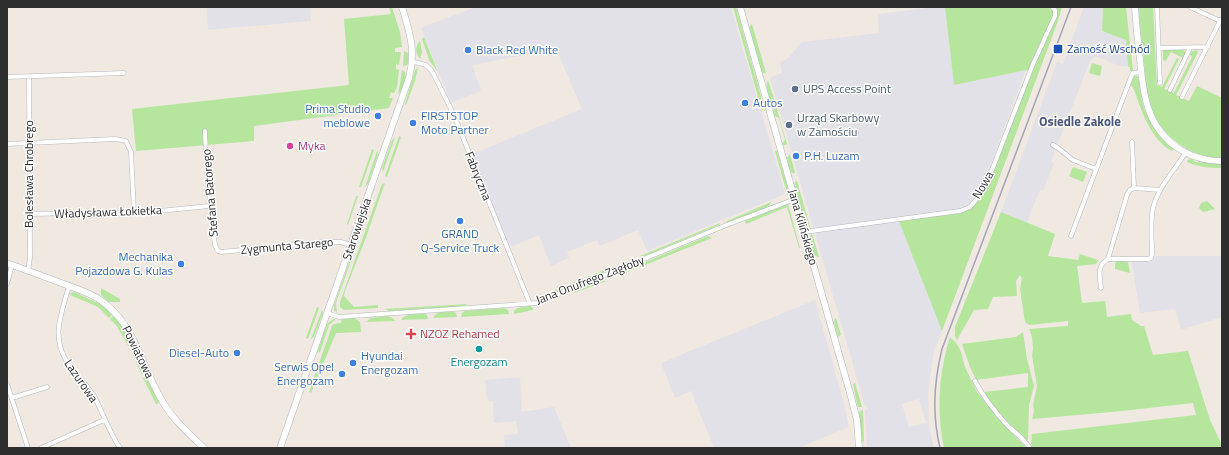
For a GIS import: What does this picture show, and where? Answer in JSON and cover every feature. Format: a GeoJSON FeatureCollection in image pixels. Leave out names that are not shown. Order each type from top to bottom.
{"type":"FeatureCollection","features":[{"type":"Feature","properties":{"kind":"street","name":"Starowiejska"},"geometry":{"type":"LineString","coordinates":[[280,448],[408,83],[412,62],[411,36],[402,7]]}},
{"type":"Feature","properties":{"kind":"street","name":"Jana Kilińskiego"},"geometry":{"type":"LineString","coordinates":[[740,7],[850,393],[856,420],[859,448]]}},
{"type":"Feature","properties":{"kind":"street"},"geometry":{"type":"LineString","coordinates":[[1135,7],[1144,94],[1153,119],[1162,133],[1170,141],[1186,152],[1203,160],[1222,161]]}},
{"type":"Feature","properties":{"kind":"street"},"geometry":{"type":"LineString","coordinates":[[1157,7],[1160,83]]}},
{"type":"Feature","properties":{"kind":"street"},"geometry":{"type":"LineString","coordinates":[[1182,97],[1221,21],[1190,7]]}},
{"type":"Feature","properties":{"kind":"street","name":"Nowa"},"geometry":{"type":"LineString","coordinates":[[804,232],[960,211],[970,206],[982,190],[992,170],[1033,64],[1055,16],[1055,10],[1053,8]]}},
{"type":"Feature","properties":{"kind":"street"},"geometry":{"type":"LineString","coordinates":[[1159,48],[1208,47]]}},
{"type":"Feature","properties":{"kind":"street"},"geometry":{"type":"LineString","coordinates":[[1170,90],[1190,48]]}},
{"type":"Feature","properties":{"kind":"street","name":"Fabryczna"},"geometry":{"type":"LineString","coordinates":[[412,62],[426,64],[431,69],[454,116],[530,304]]}},
{"type":"Feature","properties":{"kind":"street"},"geometry":{"type":"LineString","coordinates":[[1071,236],[1130,77],[1133,73],[1141,72]]}},
{"type":"Feature","properties":{"kind":"street"},"geometry":{"type":"LineString","coordinates":[[7,77],[124,73]]}},
{"type":"Feature","properties":{"kind":"street","name":"Bolesława Chrobrego"},"geometry":{"type":"LineString","coordinates":[[28,271],[30,258],[29,77]]}},
{"type":"Feature","properties":{"kind":"street","name":"Stefana Batorego"},"geometry":{"type":"LineString","coordinates":[[205,131],[206,165],[214,245],[218,251],[222,252]]}},
{"type":"Feature","properties":{"kind":"street"},"geometry":{"type":"LineString","coordinates":[[7,144],[115,139],[126,141],[131,152],[134,213]]}},
{"type":"Feature","properties":{"kind":"street"},"geometry":{"type":"LineString","coordinates":[[1132,142],[1134,188]]}},
{"type":"Feature","properties":{"kind":"street"},"geometry":{"type":"LineString","coordinates":[[1053,145],[1073,160],[1096,169]]}},
{"type":"Feature","properties":{"kind":"street"},"geometry":{"type":"LineString","coordinates":[[1101,288],[1099,268],[1102,263],[1108,259],[1151,258],[1153,209],[1160,190],[1186,152]]}},
{"type":"Feature","properties":{"kind":"street"},"geometry":{"type":"LineString","coordinates":[[1108,259],[1127,194],[1130,190],[1134,188],[1160,190]]}},
{"type":"Feature","properties":{"kind":"street","name":"Jana Onufrego Zagłoby"},"geometry":{"type":"LineString","coordinates":[[327,313],[339,316],[530,304],[544,300],[724,226],[795,199]]}},
{"type":"Feature","properties":{"kind":"street","name":"Władysława Łokietka"},"geometry":{"type":"LineString","coordinates":[[30,214],[134,213],[210,206]]}},
{"type":"Feature","properties":{"kind":"street","name":"Zygmunta Starego"},"geometry":{"type":"LineString","coordinates":[[222,252],[323,242],[341,242],[351,245]]}},
{"type":"Feature","properties":{"kind":"street"},"geometry":{"type":"LineString","coordinates":[[7,284],[10,264]]}},
{"type":"Feature","properties":{"kind":"street","name":"Powiatowa"},"geometry":{"type":"LineString","coordinates":[[10,264],[85,292],[99,299],[120,317],[131,335],[162,402],[177,423],[204,448]]}},
{"type":"Feature","properties":{"kind":"street","name":"Lazurowa"},"geometry":{"type":"LineString","coordinates":[[69,286],[58,330],[59,346],[69,364],[93,395],[112,436],[120,448]]}},
{"type":"Feature","properties":{"kind":"street"},"geometry":{"type":"LineString","coordinates":[[975,381],[990,406],[1025,441],[1030,448]]}},
{"type":"Feature","properties":{"kind":"street"},"geometry":{"type":"LineString","coordinates":[[7,384],[28,448]]}},
{"type":"Feature","properties":{"kind":"street"},"geometry":{"type":"LineString","coordinates":[[12,398],[47,387]]}},
{"type":"Feature","properties":{"kind":"street"},"geometry":{"type":"LineString","coordinates":[[41,448],[104,420]]}},
{"type":"Feature","properties":{"kind":"shaded area"},"geometry":{"type":"Polygon","coordinates":[[[207,7],[310,7],[311,21],[208,30],[207,7]]]}},
{"type":"Feature","properties":{"kind":"shaded area","name":"Black Red White"},"geometry":{"type":"Polygon","coordinates":[[[476,7],[731,7],[785,194],[647,251],[638,230],[600,246],[597,240],[567,252],[569,258],[551,266],[539,235],[510,247],[472,154],[582,109],[556,49],[472,65],[481,91],[451,103],[421,28],[476,7]]]}},
{"type":"Feature","properties":{"kind":"shaded area"},"geometry":{"type":"Polygon","coordinates":[[[945,7],[954,85],[1026,70],[984,182],[975,197],[963,208],[898,217],[942,331],[934,351],[928,392],[929,426],[934,448],[867,448],[865,410],[868,409],[867,406],[865,406],[770,78],[782,73],[780,62],[787,59],[802,42],[879,33],[878,14],[945,7]],[[919,399],[902,404],[909,427],[926,423],[919,399]]]}},
{"type":"Feature","properties":{"kind":"shaded area"},"geometry":{"type":"Polygon","coordinates":[[[1084,7],[1103,7],[1102,31],[1126,40],[1128,66],[1119,66],[1098,57],[1093,58],[1090,61],[1051,161],[1054,163],[1043,191],[1040,190],[1027,222],[1001,212],[1057,62],[1063,64],[1084,7]]]}},
{"type":"Feature","properties":{"kind":"shaded area"},"geometry":{"type":"Polygon","coordinates":[[[1222,256],[1222,317],[1181,330],[1175,309],[1140,313],[1131,257],[1222,256]]]}},
{"type":"Feature","properties":{"kind":"shaded area"},"geometry":{"type":"Polygon","coordinates":[[[815,300],[849,427],[798,448],[714,448],[691,391],[675,398],[661,363],[815,300]]]}},
{"type":"Feature","properties":{"kind":"shaded area"},"geometry":{"type":"Polygon","coordinates":[[[520,377],[522,412],[554,407],[571,448],[505,448],[504,435],[518,433],[516,421],[494,423],[493,401],[489,401],[486,393],[485,380],[520,377]]]}},
{"type":"Feature","properties":{"kind":"green space"},"geometry":{"type":"Polygon","coordinates":[[[389,7],[392,7],[400,32],[402,47],[395,48],[395,52],[401,52],[399,65],[396,64],[396,69],[399,70],[397,87],[394,93],[391,92],[389,98],[393,98],[389,108],[254,126],[254,141],[136,151],[132,109],[349,85],[344,19],[391,14],[389,7]]]}},
{"type":"Feature","properties":{"kind":"green space"},"geometry":{"type":"Polygon","coordinates":[[[733,7],[736,7],[764,107],[762,111],[733,7]]]}},
{"type":"Feature","properties":{"kind":"green space"},"geometry":{"type":"Polygon","coordinates":[[[945,7],[1062,7],[942,331],[899,221],[963,212],[977,201],[993,174],[1031,72],[1026,70],[954,85],[945,7]]]}},
{"type":"Feature","properties":{"kind":"green space"},"geometry":{"type":"Polygon","coordinates":[[[1103,7],[1126,7],[1133,71],[1130,71],[1130,67],[1128,66],[1126,40],[1102,31],[1103,7]]]}},
{"type":"Feature","properties":{"kind":"green space"},"geometry":{"type":"Polygon","coordinates":[[[1138,7],[1153,7],[1157,85],[1162,87],[1177,58],[1179,59],[1164,89],[1174,93],[1192,57],[1190,55],[1191,52],[1196,50],[1198,52],[1176,95],[1189,101],[1197,86],[1222,98],[1222,158],[1198,154],[1176,142],[1167,134],[1153,114],[1146,87],[1138,7]]]}},
{"type":"Feature","properties":{"kind":"green space"},"geometry":{"type":"Polygon","coordinates":[[[752,24],[766,73],[761,71],[749,28],[752,24]]]}},
{"type":"Feature","properties":{"kind":"green space"},"geometry":{"type":"Polygon","coordinates":[[[424,37],[438,72],[429,60],[422,39],[424,37]]]}},
{"type":"Feature","properties":{"kind":"green space"},"geometry":{"type":"Polygon","coordinates":[[[420,41],[422,52],[420,59],[416,50],[420,41]]]}},
{"type":"Feature","properties":{"kind":"green space"},"geometry":{"type":"Polygon","coordinates":[[[1163,50],[1183,50],[1185,51],[1185,54],[1183,58],[1171,52],[1165,62],[1163,59],[1163,50]]]}},
{"type":"Feature","properties":{"kind":"green space"},"geometry":{"type":"Polygon","coordinates":[[[404,51],[408,53],[409,62],[407,65],[403,66],[404,51]]]}},
{"type":"Feature","properties":{"kind":"green space"},"geometry":{"type":"Polygon","coordinates":[[[1092,63],[1102,66],[1100,76],[1089,73],[1092,63]]]}},
{"type":"Feature","properties":{"kind":"green space"},"geometry":{"type":"Polygon","coordinates":[[[418,67],[415,81],[406,105],[405,104],[415,70],[418,67]]]}},
{"type":"Feature","properties":{"kind":"green space"},"geometry":{"type":"Polygon","coordinates":[[[402,70],[405,72],[405,81],[398,94],[400,84],[402,70]]]}},
{"type":"Feature","properties":{"kind":"green space"},"geometry":{"type":"Polygon","coordinates":[[[1133,76],[1137,76],[1144,109],[1147,116],[1158,132],[1174,148],[1172,151],[1160,142],[1147,122],[1140,108],[1134,90],[1130,84],[1133,76]]]}},
{"type":"Feature","properties":{"kind":"green space"},"geometry":{"type":"Polygon","coordinates":[[[768,80],[775,102],[771,101],[768,94],[768,80]]]}},
{"type":"Feature","properties":{"kind":"green space"},"geometry":{"type":"Polygon","coordinates":[[[776,106],[787,144],[783,146],[782,144],[785,140],[779,118],[774,116],[773,111],[776,106]]]}},
{"type":"Feature","properties":{"kind":"green space"},"geometry":{"type":"Polygon","coordinates":[[[399,136],[401,137],[387,177],[385,176],[399,136]]]}},
{"type":"Feature","properties":{"kind":"green space"},"geometry":{"type":"Polygon","coordinates":[[[395,137],[383,172],[382,168],[392,140],[395,137]]]}},
{"type":"Feature","properties":{"kind":"green space"},"geometry":{"type":"Polygon","coordinates":[[[372,149],[374,150],[361,187],[359,187],[372,149]]]}},
{"type":"Feature","properties":{"kind":"green space"},"geometry":{"type":"Polygon","coordinates":[[[377,151],[378,155],[368,184],[365,187],[377,151]]]}},
{"type":"Feature","properties":{"kind":"green space"},"geometry":{"type":"Polygon","coordinates":[[[775,151],[777,151],[789,191],[788,197],[775,151]]]}},
{"type":"Feature","properties":{"kind":"green space"},"geometry":{"type":"Polygon","coordinates":[[[790,154],[795,173],[790,171],[787,158],[790,154]]]}},
{"type":"Feature","properties":{"kind":"green space"},"geometry":{"type":"Polygon","coordinates":[[[1191,159],[1195,162],[1222,164],[1222,168],[1204,167],[1187,162],[1191,159]]]}},
{"type":"Feature","properties":{"kind":"green space"},"geometry":{"type":"Polygon","coordinates":[[[1073,167],[1087,172],[1083,182],[1069,176],[1073,167]]]}},
{"type":"Feature","properties":{"kind":"green space"},"geometry":{"type":"Polygon","coordinates":[[[797,181],[810,227],[805,224],[794,185],[797,181]]]}},
{"type":"Feature","properties":{"kind":"green space"},"geometry":{"type":"Polygon","coordinates":[[[385,183],[344,296],[354,307],[378,305],[378,308],[344,310],[340,307],[340,302],[382,184],[385,183]]]}},
{"type":"Feature","properties":{"kind":"green space"},"geometry":{"type":"Polygon","coordinates":[[[356,196],[358,196],[348,225],[347,224],[356,196]]]}},
{"type":"Feature","properties":{"kind":"green space"},"geometry":{"type":"Polygon","coordinates":[[[1207,201],[1215,209],[1203,212],[1199,208],[1201,203],[1207,201]]]}},
{"type":"Feature","properties":{"kind":"green space"},"geometry":{"type":"Polygon","coordinates":[[[771,202],[769,206],[725,222],[771,202]]]}},
{"type":"Feature","properties":{"kind":"green space"},"geometry":{"type":"Polygon","coordinates":[[[788,204],[800,248],[787,207],[746,224],[745,221],[788,204]]]}},
{"type":"Feature","properties":{"kind":"green space"},"geometry":{"type":"Polygon","coordinates":[[[369,206],[370,208],[336,303],[337,313],[334,310],[334,305],[369,206]]]}},
{"type":"Feature","properties":{"kind":"green space"},"geometry":{"type":"Polygon","coordinates":[[[1001,212],[1055,234],[1048,256],[1078,260],[1080,254],[1098,260],[1096,264],[1077,266],[1082,303],[1105,301],[1107,317],[1131,314],[1132,320],[1141,326],[1144,326],[1153,355],[1188,351],[1210,420],[1222,448],[1033,448],[1031,444],[1032,434],[1196,415],[1193,403],[1032,419],[1037,386],[1032,356],[1032,337],[1029,329],[1068,326],[1068,321],[1029,325],[1025,322],[1020,289],[1022,278],[1020,275],[1016,281],[1017,296],[993,297],[988,309],[974,310],[957,340],[955,336],[955,327],[1001,212]]]}},
{"type":"Feature","properties":{"kind":"green space"},"geometry":{"type":"Polygon","coordinates":[[[720,223],[719,225],[644,256],[640,256],[720,223]]]}},
{"type":"Feature","properties":{"kind":"green space"},"geometry":{"type":"Polygon","coordinates":[[[812,233],[819,257],[814,255],[810,239],[812,233]]]}},
{"type":"Feature","properties":{"kind":"green space"},"geometry":{"type":"Polygon","coordinates":[[[708,236],[712,238],[625,273],[626,270],[708,236]]]}},
{"type":"Feature","properties":{"kind":"green space"},"geometry":{"type":"Polygon","coordinates":[[[1117,261],[1128,262],[1130,273],[1115,269],[1115,264],[1117,261]]]}},
{"type":"Feature","properties":{"kind":"green space"},"geometry":{"type":"Polygon","coordinates":[[[609,268],[608,271],[543,298],[539,297],[609,268]]]}},
{"type":"Feature","properties":{"kind":"green space"},"geometry":{"type":"Polygon","coordinates":[[[599,280],[606,281],[574,293],[575,290],[599,280]]]}},
{"type":"Feature","properties":{"kind":"green space"},"geometry":{"type":"Polygon","coordinates":[[[101,288],[120,299],[120,302],[109,302],[101,295],[101,288]]]}},
{"type":"Feature","properties":{"kind":"green space"},"geometry":{"type":"Polygon","coordinates":[[[74,292],[104,306],[112,315],[109,318],[98,307],[70,295],[74,292]]]}},
{"type":"Feature","properties":{"kind":"green space"},"geometry":{"type":"Polygon","coordinates":[[[468,304],[464,306],[389,311],[385,309],[468,304]]]}},
{"type":"Feature","properties":{"kind":"green space"},"geometry":{"type":"Polygon","coordinates":[[[530,306],[533,310],[514,314],[514,311],[517,308],[530,306]]]}},
{"type":"Feature","properties":{"kind":"green space"},"geometry":{"type":"Polygon","coordinates":[[[317,307],[319,308],[308,339],[306,338],[317,307]]]}},
{"type":"Feature","properties":{"kind":"green space"},"geometry":{"type":"Polygon","coordinates":[[[504,308],[508,310],[509,314],[461,317],[462,313],[465,311],[504,308]]]}},
{"type":"Feature","properties":{"kind":"green space"},"geometry":{"type":"Polygon","coordinates":[[[322,310],[323,313],[314,337],[311,339],[322,310]]]}},
{"type":"Feature","properties":{"kind":"green space"},"geometry":{"type":"Polygon","coordinates":[[[439,313],[456,313],[457,317],[433,318],[439,313]]]}},
{"type":"Feature","properties":{"kind":"green space"},"geometry":{"type":"Polygon","coordinates":[[[408,315],[427,315],[428,319],[401,320],[408,315]]]}},
{"type":"Feature","properties":{"kind":"green space"},"geometry":{"type":"Polygon","coordinates":[[[113,316],[120,323],[133,346],[129,347],[116,325],[110,319],[113,316]]]}},
{"type":"Feature","properties":{"kind":"green space"},"geometry":{"type":"Polygon","coordinates":[[[391,317],[395,321],[366,322],[371,318],[391,317]]]}},
{"type":"Feature","properties":{"kind":"green space"},"geometry":{"type":"Polygon","coordinates":[[[354,318],[360,322],[361,332],[336,333],[311,393],[309,392],[332,326],[334,324],[341,323],[342,319],[354,318]]]}},
{"type":"Feature","properties":{"kind":"green space"},"geometry":{"type":"Polygon","coordinates":[[[836,318],[841,335],[838,337],[834,322],[836,318]]]}},
{"type":"Feature","properties":{"kind":"green space"},"geometry":{"type":"Polygon","coordinates":[[[336,319],[329,325],[320,352],[317,353],[327,324],[336,319]]]}},
{"type":"Feature","properties":{"kind":"green space"},"geometry":{"type":"Polygon","coordinates":[[[1023,332],[1027,359],[1034,386],[1029,405],[1028,440],[1025,440],[991,404],[984,392],[1028,387],[1028,373],[976,380],[962,344],[1016,337],[1023,332]]]}},
{"type":"Feature","properties":{"kind":"green space"},"geometry":{"type":"Polygon","coordinates":[[[950,337],[957,344],[961,352],[965,367],[977,392],[1002,423],[1027,448],[944,448],[939,406],[943,364],[950,337]]]}},
{"type":"Feature","properties":{"kind":"green space"},"geometry":{"type":"Polygon","coordinates":[[[134,348],[144,373],[142,375],[131,350],[134,348]]]}},
{"type":"Feature","properties":{"kind":"green space"},"geometry":{"type":"Polygon","coordinates":[[[146,377],[159,403],[156,404],[143,378],[146,377]]]}},
{"type":"Feature","properties":{"kind":"green space"},"geometry":{"type":"Polygon","coordinates":[[[855,383],[862,407],[858,407],[857,404],[853,384],[855,383]]]}},
{"type":"Feature","properties":{"kind":"green space"},"geometry":{"type":"Polygon","coordinates":[[[863,410],[864,443],[862,441],[859,415],[860,411],[863,410]]]}},
{"type":"Feature","properties":{"kind":"railway"},"geometry":{"type":"LineString","coordinates":[[940,448],[937,436],[935,398],[937,373],[942,349],[1071,7]]}},
{"type":"Feature","properties":{"kind":"place","name":"Zamość Wschód"},"geometry":{"type":"Point","coordinates":[1058,49]}},
{"type":"Feature","properties":{"kind":"place","name":"Black Red White"},"geometry":{"type":"Point","coordinates":[468,50]}},
{"type":"Feature","properties":{"kind":"place","name":"UPS Access Point"},"geometry":{"type":"Point","coordinates":[795,89]}},
{"type":"Feature","properties":{"kind":"place","name":"Autos"},"geometry":{"type":"Point","coordinates":[745,103]}},
{"type":"Feature","properties":{"kind":"place","name":"Prima Studio meblowe"},"geometry":{"type":"Point","coordinates":[378,116]}},
{"type":"Feature","properties":{"kind":"place","name":"FIRSTSTOP Moto Partner"},"geometry":{"type":"Point","coordinates":[413,123]}},
{"type":"Feature","properties":{"kind":"place","name":"Urząd Skarbowy w Zamościu"},"geometry":{"type":"Point","coordinates":[789,125]}},
{"type":"Feature","properties":{"kind":"place","name":"Myka"},"geometry":{"type":"Point","coordinates":[290,146]}},
{"type":"Feature","properties":{"kind":"place","name":"P.H. Luzam"},"geometry":{"type":"Point","coordinates":[796,156]}},
{"type":"Feature","properties":{"kind":"place","name":"GRAND Q-Service Truck"},"geometry":{"type":"Point","coordinates":[460,221]}},
{"type":"Feature","properties":{"kind":"place","name":"Mechanika Pojazdowa G. Kulas"},"geometry":{"type":"Point","coordinates":[181,264]}},
{"type":"Feature","properties":{"kind":"place","name":"NZOZ Rehamed"},"geometry":{"type":"Point","coordinates":[411,334]}},
{"type":"Feature","properties":{"kind":"place","name":"Energozam"},"geometry":{"type":"Point","coordinates":[479,349]}},
{"type":"Feature","properties":{"kind":"place","name":"Diesel-Auto"},"geometry":{"type":"Point","coordinates":[237,353]}},
{"type":"Feature","properties":{"kind":"place","name":"Hyundai Energozam"},"geometry":{"type":"Point","coordinates":[353,363]}},
{"type":"Feature","properties":{"kind":"place","name":"Serwis Opel Energozam"},"geometry":{"type":"Point","coordinates":[342,374]}},
{"type":"Feature","properties":{"kind":"district","name":"Osiedle Zakole"},"geometry":{"type":"Point","coordinates":[1080,121]}}]}
